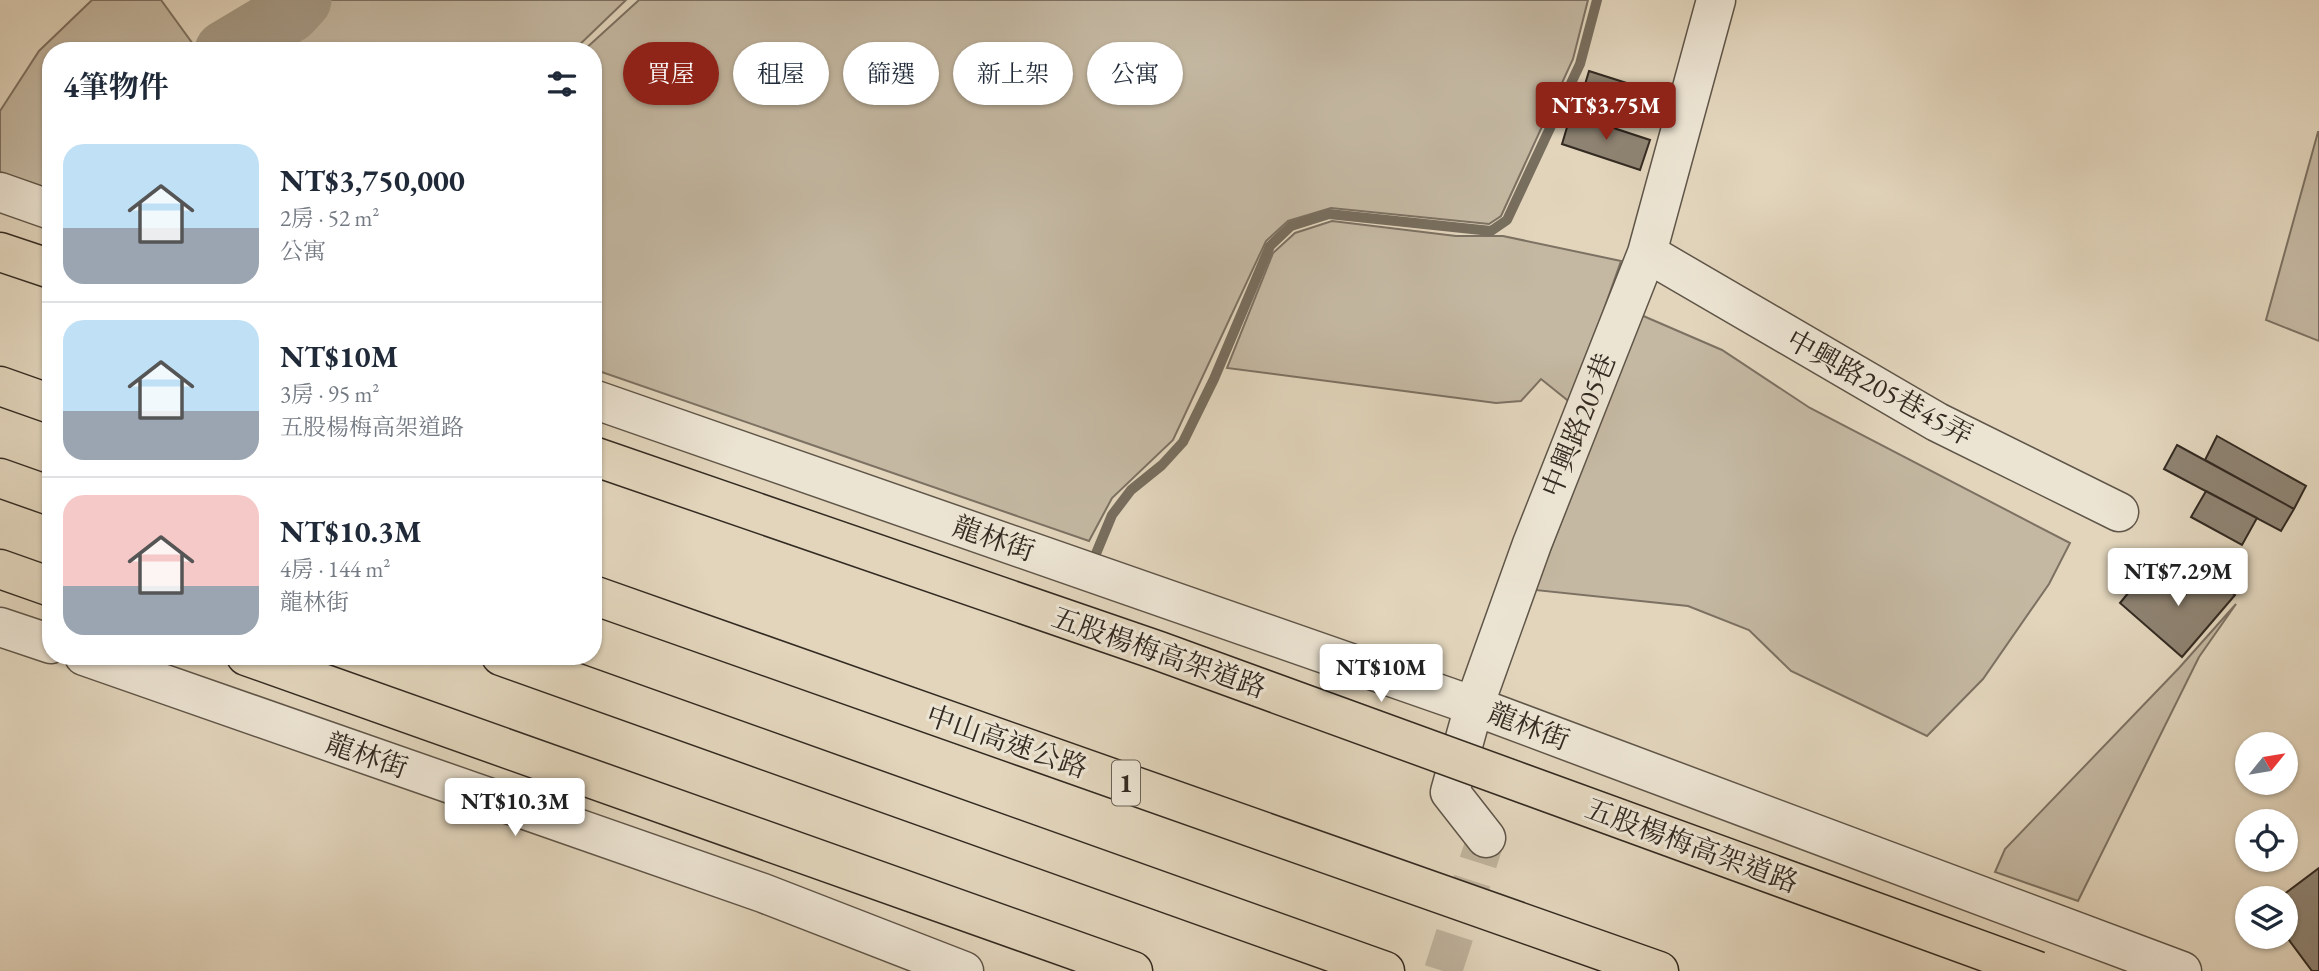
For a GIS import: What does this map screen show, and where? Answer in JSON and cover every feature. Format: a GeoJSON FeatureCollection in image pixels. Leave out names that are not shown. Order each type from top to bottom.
{"type":"FeatureCollection","features":[{"type":"Feature","properties":{"kind":"highway"},"geometry":{"type":"LineString","coordinates":[[0,251],[42,267]]}},
{"type":"Feature","properties":{"kind":"highway"},"geometry":{"type":"LineString","coordinates":[[0,386],[42,401]]}},
{"type":"Feature","properties":{"kind":"highway","name":"五股楊梅高架道路"},"geometry":{"type":"LineString","coordinates":[[602,459],[1159,651],[2038,971]]}},
{"type":"Feature","properties":{"kind":"highway"},"geometry":{"type":"LineString","coordinates":[[0,478],[42,493]]}},
{"type":"Feature","properties":{"kind":"highway"},"geometry":{"type":"LineString","coordinates":[[0,569],[42,584]]}},
{"type":"Feature","properties":{"kind":"highway","name":"中山高速公路"},"geometry":{"type":"LineString","coordinates":[[602,598],[1659,971]]}},
{"type":"Feature","properties":{"kind":"highway"},"geometry":{"type":"LineString","coordinates":[[271,665],[1133,971]]}},
{"type":"Feature","properties":{"kind":"highway"},"geometry":{"type":"LineString","coordinates":[[525,665],[1385,971]]}},
{"type":"Feature","properties":{"kind":"street","name":"中興路205巷"},"geometry":{"type":"LineString","coordinates":[[1486,838],[1450,792],[1474,706],[1532,544],[1647,253],[1716,0]]}},
{"type":"Feature","properties":{"kind":"street"},"geometry":{"type":"LineString","coordinates":[[0,192],[42,206]]}},
{"type":"Feature","properties":{"kind":"street","name":"中興路205巷45弄"},"geometry":{"type":"LineString","coordinates":[[1647,253],[1937,422],[2119,512]]}},
{"type":"Feature","properties":{"kind":"street","name":"龍林街"},"geometry":{"type":"LineString","coordinates":[[602,401],[1474,706],[2182,971]]}},
{"type":"Feature","properties":{"kind":"street"},"geometry":{"type":"LineString","coordinates":[[0,627],[42,642]]}},
{"type":"Feature","properties":{"kind":"street","name":"龍林街"},"geometry":{"type":"LineString","coordinates":[[111,665],[764,893],[964,971]]}},
{"type":"Feature","properties":{"kind":"shaded area"},"geometry":{"type":"Polygon","coordinates":[[[92,0],[161,0],[191,42],[48,42],[92,0]]]}},
{"type":"Feature","properties":{"kind":"shaded area"},"geometry":{"type":"Polygon","coordinates":[[[321,0],[626,0],[582,42],[272,42],[303,23],[321,0]]]}},
{"type":"Feature","properties":{"kind":"shaded area"},"geometry":{"type":"Polygon","coordinates":[[[639,0],[1588,0],[1573,59],[1501,216],[1489,224],[1331,208],[1288,221],[1266,241],[1173,440],[1112,498],[1089,541],[602,372],[602,42],[593,42],[639,0]]]}},
{"type":"Feature","properties":{"kind":"shaded area"},"geometry":{"type":"Polygon","coordinates":[[[42,48],[42,186],[0,172],[0,111],[42,48]]]}},
{"type":"Feature","properties":{"kind":"shaded area"},"geometry":{"type":"Polygon","coordinates":[[[2319,132],[2319,341],[2266,320],[2319,132]]]}},
{"type":"Feature","properties":{"kind":"shaded area"},"geometry":{"type":"Polygon","coordinates":[[[1332,221],[1456,236],[1503,236],[1621,261],[1571,403],[1541,379],[1521,401],[1496,403],[1227,368],[1273,253],[1295,233],[1332,221]]]}},
{"type":"Feature","properties":{"kind":"shaded area"},"geometry":{"type":"Polygon","coordinates":[[[1641,315],[1722,350],[1810,408],[2070,543],[2049,584],[1983,679],[1927,736],[1791,671],[1749,630],[1688,606],[1535,590],[1641,315]]]}},
{"type":"Feature","properties":{"kind":"shaded area"},"geometry":{"type":"Polygon","coordinates":[[[2236,604],[2199,657],[2078,901],[1995,872],[2005,849],[2179,668],[2236,604]]]}},
{"type":"Feature","properties":{"kind":"building"},"geometry":{"type":"Polygon","coordinates":[[[1589,71],[1661,94],[1652,124],[1580,101],[1589,71]]]}},
{"type":"Feature","properties":{"kind":"building"},"geometry":{"type":"Polygon","coordinates":[[[1571,114],[1650,140],[1640,170],[1562,144],[1571,114]]]}},
{"type":"Feature","properties":{"kind":"building"},"geometry":{"type":"Polygon","coordinates":[[[2217,436],[2306,486],[2294,509],[2205,460],[2217,436]]]}},
{"type":"Feature","properties":{"kind":"building"},"geometry":{"type":"Polygon","coordinates":[[[2177,445],[2294,509],[2281,531],[2164,469],[2177,445]]]}},
{"type":"Feature","properties":{"kind":"building"},"geometry":{"type":"Polygon","coordinates":[[[2206,491],[2257,518],[2242,545],[2191,517],[2206,491]]]}},
{"type":"Feature","properties":{"kind":"building"},"geometry":{"type":"Polygon","coordinates":[[[2157,569],[2186,594],[2206,570],[2235,595],[2182,657],[2120,603],[2134,586],[2139,590],[2157,569]]]}},
{"type":"Feature","properties":{"kind":"building"},"geometry":{"type":"Polygon","coordinates":[[[2319,868],[2319,971],[2312,971],[2296,949],[2298,949],[2298,886],[2295,886],[2319,868]]]}},
{"type":"Feature","properties":{"kind":"waterway"},"geometry":{"type":"LineString","coordinates":[[240,42],[290,12],[301,0]]}},
{"type":"Feature","properties":{"kind":"waterway"},"geometry":{"type":"LineString","coordinates":[[1095,556],[1112,515],[1131,490],[1162,465],[1183,442],[1214,379],[1270,246],[1291,226],[1329,214],[1491,231],[1507,220],[1580,64],[1597,0]]}},
{"type":"Feature","properties":{"kind":"tunnel"},"geometry":{"type":"LineString","coordinates":[[1443,971],[1486,838]]}}]}
